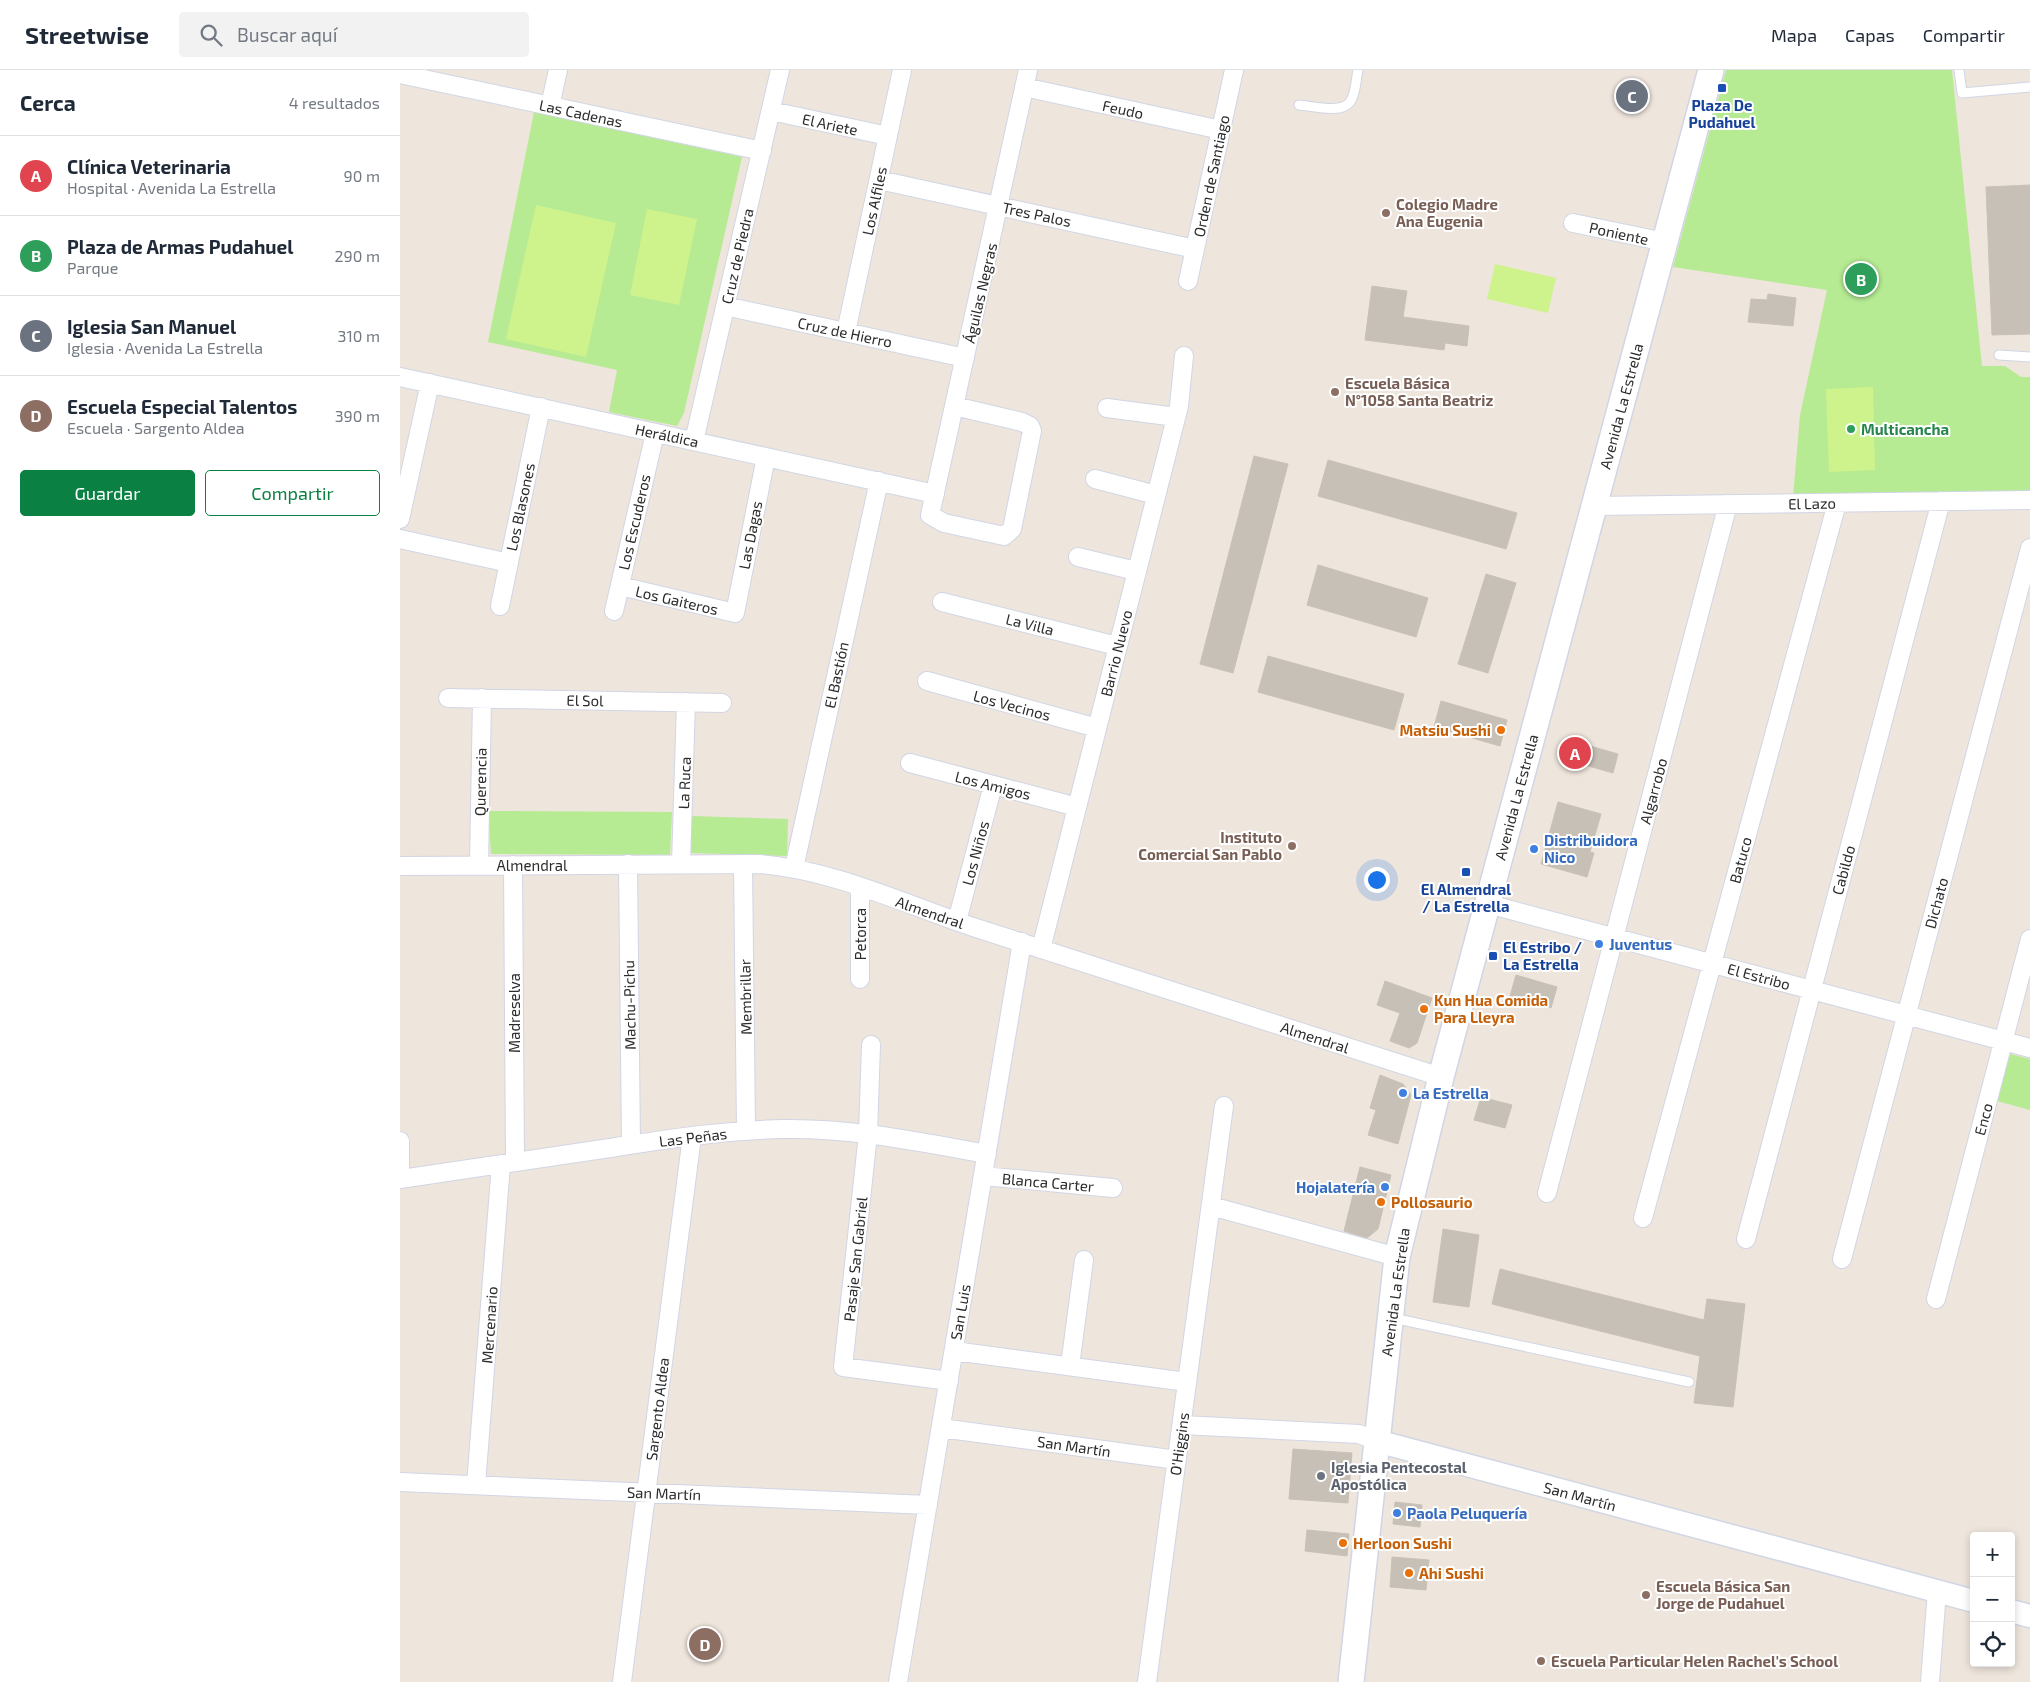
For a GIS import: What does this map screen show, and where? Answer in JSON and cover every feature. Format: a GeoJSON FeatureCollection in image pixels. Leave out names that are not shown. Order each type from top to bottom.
{"type":"FeatureCollection","features":[{"type":"Feature","properties":{"kind":"main road","name":"Avenida La Estrella"},"geometry":{"type":"LineString","coordinates":[[1351,1682],[1397,1257],[1441,1077],[1711,70]]}},
{"type":"Feature","properties":{"kind":"street"},"geometry":{"type":"LineString","coordinates":[[550,106],[558,70]]}},
{"type":"Feature","properties":{"kind":"street","name":"Cruz de Piedra"},"geometry":{"type":"LineString","coordinates":[[694,441],[780,70]]}},
{"type":"Feature","properties":{"kind":"street","name":"Los Alfiles"},"geometry":{"type":"LineString","coordinates":[[846,332],[902,70]]}},
{"type":"Feature","properties":{"kind":"street","name":"Orden de Santiago"},"geometry":{"type":"LineString","coordinates":[[1188,281],[1234,70]]}},
{"type":"Feature","properties":{"kind":"street","name":"Las Cadenas"},"geometry":{"type":"LineString","coordinates":[[400,74],[762,151]]}},
{"type":"Feature","properties":{"kind":"street","name":"Feudo"},"geometry":{"type":"LineString","coordinates":[[1026,78],[1221,130]]}},
{"type":"Feature","properties":{"kind":"street","name":"Águilas Negras"},"geometry":{"type":"LineString","coordinates":[[954,406],[1022,422],[1030,426],[1032,436],[1012,529],[1008,534],[1000,536],[944,523],[930,515],[1026,78]]}},
{"type":"Feature","properties":{"kind":"street","name":"El Ariete"},"geometry":{"type":"LineString","coordinates":[[771,111],[888,136]]}},
{"type":"Feature","properties":{"kind":"street","name":"Tres Palos"},"geometry":{"type":"LineString","coordinates":[[879,180],[1195,249]]}},
{"type":"Feature","properties":{"kind":"street","name":"Poniente"},"geometry":{"type":"LineString","coordinates":[[1573,223],[1665,242]]}},
{"type":"Feature","properties":{"kind":"street","name":"Cruz de Hierro"},"geometry":{"type":"LineString","coordinates":[[725,306],[965,358]]}},
{"type":"Feature","properties":{"kind":"street","name":"Barrio Nuevo"},"geometry":{"type":"LineString","coordinates":[[1041,949],[1176,416],[1181,395],[1184,356]]}},
{"type":"Feature","properties":{"kind":"street","name":"Heráldica"},"geometry":{"type":"LineString","coordinates":[[400,377],[935,494]]}},
{"type":"Feature","properties":{"kind":"street"},"geometry":{"type":"LineString","coordinates":[[400,518],[402,500],[430,383]]}},
{"type":"Feature","properties":{"kind":"street","name":"Los Blasones"},"geometry":{"type":"LineString","coordinates":[[500,606],[541,408]]}},
{"type":"Feature","properties":{"kind":"street"},"geometry":{"type":"LineString","coordinates":[[1107,408],[1176,416]]}},
{"type":"Feature","properties":{"kind":"street","name":"Los Escuderos"},"geometry":{"type":"LineString","coordinates":[[614,611],[655,432]]}},
{"type":"Feature","properties":{"kind":"street","name":"Las Dagas"},"geometry":{"type":"LineString","coordinates":[[735,613],[766,457]]}},
{"type":"Feature","properties":{"kind":"street"},"geometry":{"type":"LineString","coordinates":[[1095,479],[1156,495]]}},
{"type":"Feature","properties":{"kind":"street","name":"El Bastión"},"geometry":{"type":"LineString","coordinates":[[794,868],[878,481]]}},
{"type":"Feature","properties":{"kind":"street","name":"El Lazo"},"geometry":{"type":"LineString","coordinates":[[1594,506],[2030,500]]}},
{"type":"Feature","properties":{"kind":"street","name":"Cabildo"},"geometry":{"type":"LineString","coordinates":[[1746,1239],[1940,501]]}},
{"type":"Feature","properties":{"kind":"street","name":"Batuco"},"geometry":{"type":"LineString","coordinates":[[1643,1218],[1837,503]]}},
{"type":"Feature","properties":{"kind":"street","name":"Algarrobo"},"geometry":{"type":"LineString","coordinates":[[1547,1193],[1728,504]]}},
{"type":"Feature","properties":{"kind":"street"},"geometry":{"type":"LineString","coordinates":[[400,539],[509,563]]}},
{"type":"Feature","properties":{"kind":"street","name":"Dichato"},"geometry":{"type":"LineString","coordinates":[[1842,1258],[2030,548]]}},
{"type":"Feature","properties":{"kind":"street"},"geometry":{"type":"LineString","coordinates":[[1078,557],[1136,571]]}},
{"type":"Feature","properties":{"kind":"street","name":"Los Gaiteros"},"geometry":{"type":"LineString","coordinates":[[620,586],[735,613]]}},
{"type":"Feature","properties":{"kind":"street","name":"La Villa"},"geometry":{"type":"LineString","coordinates":[[942,602],[1117,646]]}},
{"type":"Feature","properties":{"kind":"street","name":"Los Vecinos"},"geometry":{"type":"LineString","coordinates":[[927,681],[1097,728]]}},
{"type":"Feature","properties":{"kind":"street","name":"El Sol"},"geometry":{"type":"LineString","coordinates":[[448,698],[722,703]]}},
{"type":"Feature","properties":{"kind":"street","name":"Querencia"},"geometry":{"type":"LineString","coordinates":[[479,865],[482,698]]}},
{"type":"Feature","properties":{"kind":"street","name":"La Ruca"},"geometry":{"type":"LineString","coordinates":[[681,864],[686,702]]}},
{"type":"Feature","properties":{"kind":"street","name":"Los Amigos"},"geometry":{"type":"LineString","coordinates":[[910,764],[1077,806]]}},
{"type":"Feature","properties":{"kind":"street","name":"Los Niños"},"geometry":{"type":"LineString","coordinates":[[957,922],[993,785]]}},
{"type":"Feature","properties":{"kind":"street","name":"Machu-Pichu"},"geometry":{"type":"LineString","coordinates":[[628,864],[631,1145]]}},
{"type":"Feature","properties":{"kind":"street","name":"Membrillar"},"geometry":{"type":"LineString","coordinates":[[743,864],[746,1130]]}},
{"type":"Feature","properties":{"kind":"street","name":"Almendral"},"geometry":{"type":"LineString","coordinates":[[400,866],[769,864],[794,868],[1441,1077]]}},
{"type":"Feature","properties":{"kind":"street","name":"Madreselva"},"geometry":{"type":"LineString","coordinates":[[508,1163],[513,865]]}},
{"type":"Feature","properties":{"kind":"street","name":"Petorca"},"geometry":{"type":"LineString","coordinates":[[860,888],[860,979]]}},
{"type":"Feature","properties":{"kind":"street","name":"El Estribo"},"geometry":{"type":"LineString","coordinates":[[1488,904],[2030,1048]]}},
{"type":"Feature","properties":{"kind":"street","name":"Enco"},"geometry":{"type":"LineString","coordinates":[[1936,1299],[2030,939]]}},
{"type":"Feature","properties":{"kind":"street","name":"San Luis"},"geometry":{"type":"LineString","coordinates":[[898,1682],[1022,942]]}},
{"type":"Feature","properties":{"kind":"street","name":"Pasaje San Gabriel"},"geometry":{"type":"LineString","coordinates":[[871,1045],[868,1134],[843,1367],[949,1381]]}},
{"type":"Feature","properties":{"kind":"street","name":"O'Higgins"},"geometry":{"type":"LineString","coordinates":[[1147,1682],[1224,1106]]}},
{"type":"Feature","properties":{"kind":"street","name":"Las Peñas"},"geometry":{"type":"LineString","coordinates":[[400,1179],[692,1136],[746,1130],[823,1130],[868,1134],[987,1154]]}},
{"type":"Feature","properties":{"kind":"street","name":"Sargento Aldea"},"geometry":{"type":"LineString","coordinates":[[622,1682],[692,1136]]}},
{"type":"Feature","properties":{"kind":"street"},"geometry":{"type":"LineString","coordinates":[[400,1141],[400,1179]]}},
{"type":"Feature","properties":{"kind":"street","name":"Mercenario"},"geometry":{"type":"LineString","coordinates":[[476,1485],[508,1163]]}},
{"type":"Feature","properties":{"kind":"street","name":"Blanca Carter"},"geometry":{"type":"LineString","coordinates":[[983,1176],[1113,1188]]}},
{"type":"Feature","properties":{"kind":"street"},"geometry":{"type":"LineString","coordinates":[[1211,1206],[1397,1257]]}},
{"type":"Feature","properties":{"kind":"street"},"geometry":{"type":"LineString","coordinates":[[1070,1366],[1084,1260]]}},
{"type":"Feature","properties":{"kind":"street"},"geometry":{"type":"LineString","coordinates":[[954,1351],[1187,1382]]}},
{"type":"Feature","properties":{"kind":"street","name":"San Martín"},"geometry":{"type":"LineString","coordinates":[[1182,1425],[1359,1434],[1377,1441],[1970,1600]]}},
{"type":"Feature","properties":{"kind":"street","name":"San Martín"},"geometry":{"type":"LineString","coordinates":[[941,1428],[1177,1460]]}},
{"type":"Feature","properties":{"kind":"street","name":"San Martín"},"geometry":{"type":"LineString","coordinates":[[400,1482],[928,1505]]}},
{"type":"Feature","properties":{"kind":"street"},"geometry":{"type":"LineString","coordinates":[[1930,1682],[1937,1591]]}},
{"type":"Feature","properties":{"kind":"street"},"geometry":{"type":"LineString","coordinates":[[2015,1612],[2030,1616]]}},
{"type":"Feature","properties":{"kind":"lane"},"geometry":{"type":"LineString","coordinates":[[1299,105],[1345,107],[1351,101],[1354,94],[1358,70]]}},
{"type":"Feature","properties":{"kind":"lane"},"geometry":{"type":"LineString","coordinates":[[1959,70],[1962,92],[2030,87]]}},
{"type":"Feature","properties":{"kind":"lane"},"geometry":{"type":"LineString","coordinates":[[1999,355],[2030,357]]}},
{"type":"Feature","properties":{"kind":"lane"},"geometry":{"type":"LineString","coordinates":[[1390,1318],[1689,1382]]}},
{"type":"Feature","properties":{"kind":"green space"},"geometry":{"type":"Polygon","coordinates":[[[1726,70],[1952,70],[1982,366],[2005,366],[2021,377],[2030,377],[2030,491],[1793,497],[1800,415],[1827,290],[1673,267],[1726,70]]]}},
{"type":"Feature","properties":{"kind":"green space"},"geometry":{"type":"Polygon","coordinates":[[[534,112],[742,157],[684,413],[677,426],[609,412],[617,370],[488,342],[534,112]]]}},
{"type":"Feature","properties":{"kind":"green space"},"geometry":{"type":"Polygon","coordinates":[[[536,205],[616,223],[586,357],[506,339],[536,205]]]}},
{"type":"Feature","properties":{"kind":"green space"},"geometry":{"type":"Polygon","coordinates":[[[647,209],[697,219],[679,305],[630,295],[647,209]]]}},
{"type":"Feature","properties":{"kind":"green space"},"geometry":{"type":"Polygon","coordinates":[[[1495,264],[1556,278],[1548,313],[1487,299],[1495,264]]]}},
{"type":"Feature","properties":{"kind":"green space","name":"Multicancha"},"geometry":{"type":"Polygon","coordinates":[[[1873,387],[1875,470],[1829,472],[1826,389],[1873,387]]]}},
{"type":"Feature","properties":{"kind":"green space"},"geometry":{"type":"Polygon","coordinates":[[[488,811],[672,812],[670,855],[491,854],[488,811]]]}},
{"type":"Feature","properties":{"kind":"green space"},"geometry":{"type":"Polygon","coordinates":[[[691,816],[788,819],[787,856],[690,853],[691,816]]]}},
{"type":"Feature","properties":{"kind":"green space"},"geometry":{"type":"Polygon","coordinates":[[[2010,1054],[2030,1059],[2030,1110],[1997,1101],[2010,1054]]]}},
{"type":"Feature","properties":{"kind":"building"},"geometry":{"type":"Polygon","coordinates":[[[2030,185],[2030,334],[1992,335],[1986,187],[2030,185]]]}},
{"type":"Feature","properties":{"kind":"building"},"geometry":{"type":"Polygon","coordinates":[[[1372,286],[1407,291],[1403,317],[1469,326],[1467,346],[1445,343],[1444,350],[1365,340],[1372,286]]]}},
{"type":"Feature","properties":{"kind":"building"},"geometry":{"type":"Polygon","coordinates":[[[1768,294],[1796,298],[1793,326],[1748,322],[1751,299],[1767,300],[1768,294]]]}},
{"type":"Feature","properties":{"kind":"building"},"geometry":{"type":"Polygon","coordinates":[[[1254,456],[1288,464],[1233,673],[1200,664],[1254,456]]]}},
{"type":"Feature","properties":{"kind":"building"},"geometry":{"type":"Polygon","coordinates":[[[1328,460],[1517,513],[1506,549],[1318,496],[1328,460]]]}},
{"type":"Feature","properties":{"kind":"building"},"geometry":{"type":"Polygon","coordinates":[[[1318,565],[1428,598],[1416,637],[1307,605],[1318,565]]]}},
{"type":"Feature","properties":{"kind":"building"},"geometry":{"type":"Polygon","coordinates":[[[1486,574],[1516,583],[1488,673],[1458,664],[1486,574]]]}},
{"type":"Feature","properties":{"kind":"building"},"geometry":{"type":"Polygon","coordinates":[[[1268,656],[1404,694],[1394,730],[1258,692],[1268,656]]]}},
{"type":"Feature","properties":{"kind":"building"},"geometry":{"type":"Polygon","coordinates":[[[1441,701],[1507,720],[1500,746],[1434,727],[1441,701]]]}},
{"type":"Feature","properties":{"kind":"building"},"geometry":{"type":"Polygon","coordinates":[[[1576,742],[1618,754],[1613,773],[1571,761],[1576,742]]]}},
{"type":"Feature","properties":{"kind":"building"},"geometry":{"type":"Polygon","coordinates":[[[1558,802],[1601,814],[1590,852],[1594,853],[1587,877],[1541,864],[1558,802]]]}},
{"type":"Feature","properties":{"kind":"building"},"geometry":{"type":"Polygon","coordinates":[[[1516,975],[1557,987],[1551,1008],[1510,996],[1516,975]]]}},
{"type":"Feature","properties":{"kind":"building"},"geometry":{"type":"Polygon","coordinates":[[[1385,981],[1432,998],[1417,1043],[1409,1048],[1390,1041],[1400,1013],[1377,1005],[1385,981]]]}},
{"type":"Feature","properties":{"kind":"building"},"geometry":{"type":"Polygon","coordinates":[[[1380,1075],[1403,1084],[1411,1095],[1398,1144],[1368,1135],[1376,1110],[1370,1108],[1380,1075]]]}},
{"type":"Feature","properties":{"kind":"building"},"geometry":{"type":"Polygon","coordinates":[[[1481,1097],[1512,1105],[1505,1128],[1474,1120],[1481,1097]]]}},
{"type":"Feature","properties":{"kind":"building"},"geometry":{"type":"Polygon","coordinates":[[[1360,1167],[1391,1175],[1378,1229],[1367,1238],[1344,1231],[1360,1167]]]}},
{"type":"Feature","properties":{"kind":"building"},"geometry":{"type":"Polygon","coordinates":[[[1443,1229],[1479,1235],[1469,1307],[1433,1302],[1443,1229]]]}},
{"type":"Feature","properties":{"kind":"building"},"geometry":{"type":"Polygon","coordinates":[[[1500,1269],[1704,1320],[1707,1299],[1745,1304],[1733,1407],[1694,1403],[1700,1356],[1492,1304],[1500,1269]]]}},
{"type":"Feature","properties":{"kind":"building","name":"Iglesia Pentecostal Apostólica"},"geometry":{"type":"Polygon","coordinates":[[[1293,1449],[1352,1453],[1348,1503],[1289,1499],[1293,1449]]]}},
{"type":"Feature","properties":{"kind":"building"},"geometry":{"type":"Polygon","coordinates":[[[1395,1502],[1422,1505],[1420,1527],[1393,1524],[1395,1502]]]}},
{"type":"Feature","properties":{"kind":"building"},"geometry":{"type":"Polygon","coordinates":[[[1307,1530],[1349,1534],[1347,1556],[1305,1551],[1307,1530]]]}},
{"type":"Feature","properties":{"kind":"building","name":"Ahi Sushi"},"geometry":{"type":"Polygon","coordinates":[[[1392,1557],[1429,1560],[1426,1590],[1390,1587],[1392,1557]]]}},
{"type":"Feature","properties":{"kind":"place","name":"Plaza De Pudahuel"},"geometry":{"type":"Point","coordinates":[1722,88]}},
{"type":"Feature","properties":{"kind":"place","name":"Iglesia San Manuel"},"geometry":{"type":"Point","coordinates":[1632,96]}},
{"type":"Feature","properties":{"kind":"place","name":"Colegio Madre Ana Eugenia"},"geometry":{"type":"Point","coordinates":[1386,213]}},
{"type":"Feature","properties":{"kind":"place","name":"Plaza de Armas Pudahuel"},"geometry":{"type":"Point","coordinates":[1861,279]}},
{"type":"Feature","properties":{"kind":"place","name":"Escuela Básica N°1058 Santa Beatriz"},"geometry":{"type":"Point","coordinates":[1335,392]}},
{"type":"Feature","properties":{"kind":"place","name":"Multicancha"},"geometry":{"type":"Point","coordinates":[1851,429]}},
{"type":"Feature","properties":{"kind":"place","name":"Matsiu Sushi"},"geometry":{"type":"Point","coordinates":[1501,730]}},
{"type":"Feature","properties":{"kind":"place","name":"Clínica Veterinaria"},"geometry":{"type":"Point","coordinates":[1575,753]}},
{"type":"Feature","properties":{"kind":"place","name":"Instituto Comercial San Pablo"},"geometry":{"type":"Point","coordinates":[1292,846]}},
{"type":"Feature","properties":{"kind":"place","name":"Distribuidora Nico"},"geometry":{"type":"Point","coordinates":[1534,849]}},
{"type":"Feature","properties":{"kind":"place","name":"El Almendral / La Estrella"},"geometry":{"type":"Point","coordinates":[1466,872]}},
{"type":"Feature","properties":{"kind":"place","name":"Juventus"},"geometry":{"type":"Point","coordinates":[1599,944]}},
{"type":"Feature","properties":{"kind":"place","name":"El Estribo / La Estrella"},"geometry":{"type":"Point","coordinates":[1493,956]}},
{"type":"Feature","properties":{"kind":"place","name":"Kun Hua Comida Para Lleyra"},"geometry":{"type":"Point","coordinates":[1424,1009]}},
{"type":"Feature","properties":{"kind":"place","name":"La Estrella"},"geometry":{"type":"Point","coordinates":[1403,1093]}},
{"type":"Feature","properties":{"kind":"place","name":"Hojalatería"},"geometry":{"type":"Point","coordinates":[1385,1187]}},
{"type":"Feature","properties":{"kind":"place","name":"Pollosaurio"},"geometry":{"type":"Point","coordinates":[1381,1202]}},
{"type":"Feature","properties":{"kind":"place","name":"Iglesia Pentecostal Apostólica"},"geometry":{"type":"Point","coordinates":[1321,1476]}},
{"type":"Feature","properties":{"kind":"place","name":"Paola Peluquería"},"geometry":{"type":"Point","coordinates":[1397,1513]}},
{"type":"Feature","properties":{"kind":"place","name":"Herloon Sushi"},"geometry":{"type":"Point","coordinates":[1343,1543]}},
{"type":"Feature","properties":{"kind":"place","name":"Ahi Sushi"},"geometry":{"type":"Point","coordinates":[1409,1573]}},
{"type":"Feature","properties":{"kind":"place","name":"Escuela Básica San Jorge de Pudahuel"},"geometry":{"type":"Point","coordinates":[1646,1595]}},
{"type":"Feature","properties":{"kind":"place","name":"Escuela Especial Talentos"},"geometry":{"type":"Point","coordinates":[705,1644]}},
{"type":"Feature","properties":{"kind":"place","name":"Escuela Particular Helen Rachel's School"},"geometry":{"type":"Point","coordinates":[1541,1661]}}]}
